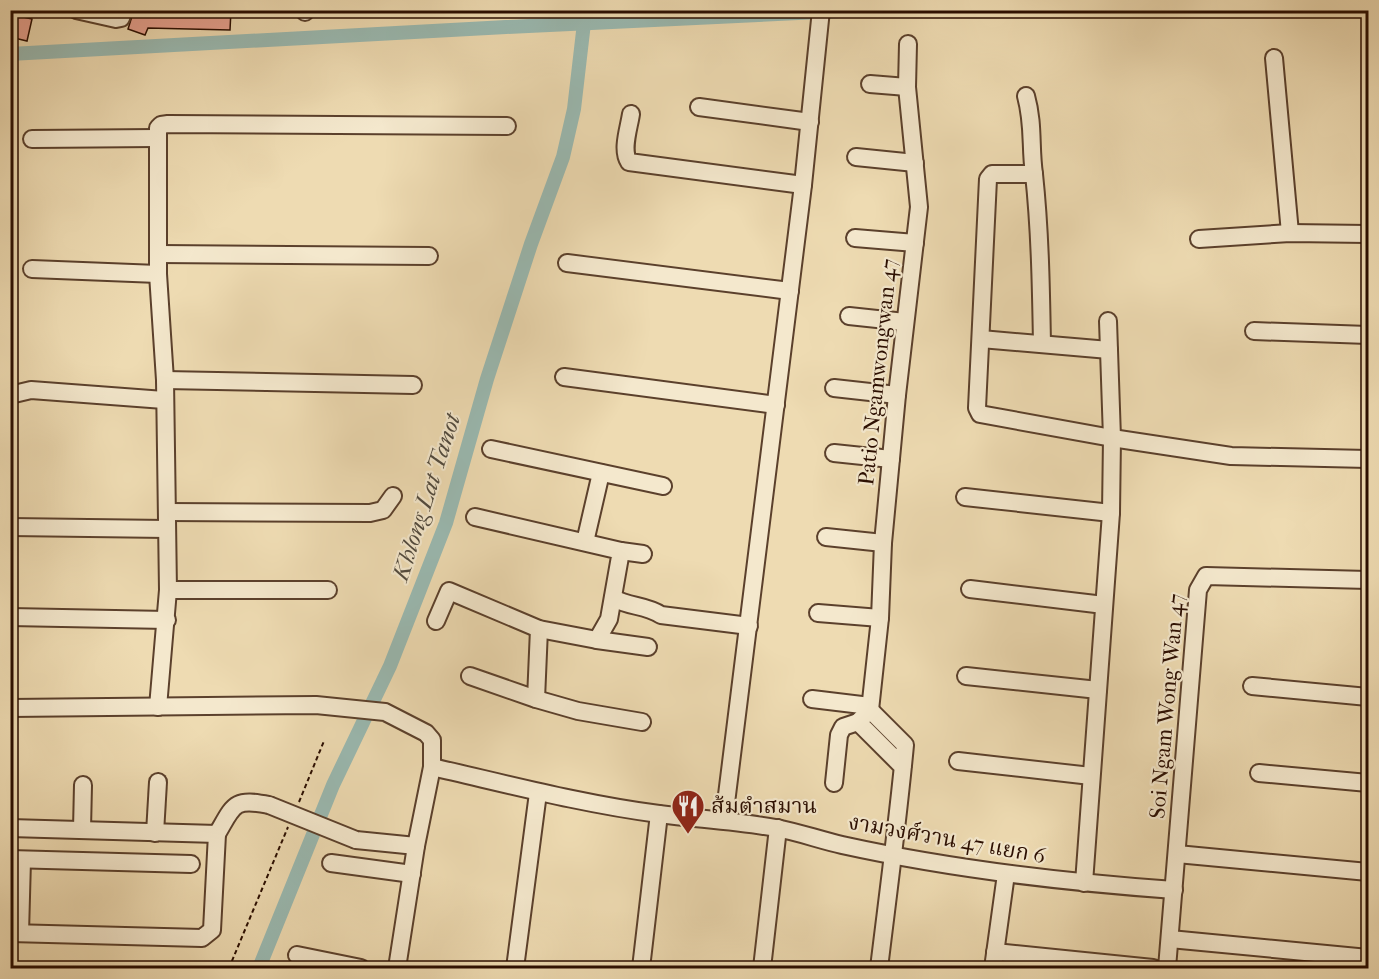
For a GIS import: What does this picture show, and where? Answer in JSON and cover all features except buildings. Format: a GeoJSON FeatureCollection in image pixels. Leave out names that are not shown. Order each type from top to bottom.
{"type":"FeatureCollection","features":[{"type":"Feature","properties":{"kind":"street"},"geometry":{"type":"LineString","coordinates":[[76,10],[119,19],[124,10]]}},
{"type":"Feature","properties":{"kind":"street"},"geometry":{"type":"LineString","coordinates":[[724,819],[803,185],[821,10]]}},
{"type":"Feature","properties":{"kind":"street","name":"Patio Ngamwongwan 47"},"geometry":{"type":"LineString","coordinates":[[870,708],[880,618],[897,395],[919,207],[907,87],[908,44]]}},
{"type":"Feature","properties":{"kind":"street"},"geometry":{"type":"LineString","coordinates":[[1274,58],[1290,233]]}},
{"type":"Feature","properties":{"kind":"street"},"geometry":{"type":"LineString","coordinates":[[870,84],[907,87]]}},
{"type":"Feature","properties":{"kind":"street"},"geometry":{"type":"LineString","coordinates":[[1026,96],[1033,129],[1034,174],[1040,228],[1042,344]]}},
{"type":"Feature","properties":{"kind":"street"},"geometry":{"type":"LineString","coordinates":[[699,107],[810,122]]}},
{"type":"Feature","properties":{"kind":"street"},"geometry":{"type":"LineString","coordinates":[[631,114],[626,151],[626,159],[629,162],[803,185]]}},
{"type":"Feature","properties":{"kind":"street"},"geometry":{"type":"LineString","coordinates":[[158,707],[168,590],[165,380],[158,274],[158,128],[168,124],[507,126]]}},
{"type":"Feature","properties":{"kind":"street"},"geometry":{"type":"LineString","coordinates":[[32,139],[157,138]]}},
{"type":"Feature","properties":{"kind":"street"},"geometry":{"type":"LineString","coordinates":[[856,158],[915,163]]}},
{"type":"Feature","properties":{"kind":"street"},"geometry":{"type":"LineString","coordinates":[[1034,174],[998,173],[992,174],[988,179],[977,408],[980,414],[1112,438],[1231,456],[1368,459]]}},
{"type":"Feature","properties":{"kind":"street"},"geometry":{"type":"LineString","coordinates":[[1199,240],[1290,233],[1368,234]]}},
{"type":"Feature","properties":{"kind":"street"},"geometry":{"type":"LineString","coordinates":[[855,238],[915,243]]}},
{"type":"Feature","properties":{"kind":"street"},"geometry":{"type":"LineString","coordinates":[[159,254],[429,256]]}},
{"type":"Feature","properties":{"kind":"street"},"geometry":{"type":"LineString","coordinates":[[567,263],[790,291]]}},
{"type":"Feature","properties":{"kind":"street"},"geometry":{"type":"LineString","coordinates":[[32,269],[158,274]]}},
{"type":"Feature","properties":{"kind":"street"},"geometry":{"type":"LineString","coordinates":[[849,316],[905,322]]}},
{"type":"Feature","properties":{"kind":"street"},"geometry":{"type":"LineString","coordinates":[[1084,884],[1111,513],[1112,438],[1108,321]]}},
{"type":"Feature","properties":{"kind":"street"},"geometry":{"type":"LineString","coordinates":[[1254,331],[1368,335]]}},
{"type":"Feature","properties":{"kind":"street"},"geometry":{"type":"LineString","coordinates":[[981,339],[1108,350]]}},
{"type":"Feature","properties":{"kind":"street"},"geometry":{"type":"LineString","coordinates":[[564,377],[776,405]]}},
{"type":"Feature","properties":{"kind":"street"},"geometry":{"type":"LineString","coordinates":[[165,380],[413,385]]}},
{"type":"Feature","properties":{"kind":"street"},"geometry":{"type":"LineString","coordinates":[[834,388],[897,395]]}},
{"type":"Feature","properties":{"kind":"street"},"geometry":{"type":"LineString","coordinates":[[10,395],[31,390],[164,400]]}},
{"type":"Feature","properties":{"kind":"street"},"geometry":{"type":"LineString","coordinates":[[491,448],[663,486]]}},
{"type":"Feature","properties":{"kind":"street"},"geometry":{"type":"LineString","coordinates":[[834,453],[891,459]]}},
{"type":"Feature","properties":{"kind":"street"},"geometry":{"type":"LineString","coordinates":[[585,542],[601,473]]}},
{"type":"Feature","properties":{"kind":"street"},"geometry":{"type":"LineString","coordinates":[[167,512],[370,513],[383,510],[393,496]]}},
{"type":"Feature","properties":{"kind":"street"},"geometry":{"type":"LineString","coordinates":[[965,497],[1111,513]]}},
{"type":"Feature","properties":{"kind":"street"},"geometry":{"type":"LineString","coordinates":[[475,517],[642,554]]}},
{"type":"Feature","properties":{"kind":"street"},"geometry":{"type":"LineString","coordinates":[[10,527],[167,529]]}},
{"type":"Feature","properties":{"kind":"street"},"geometry":{"type":"LineString","coordinates":[[826,537],[884,543]]}},
{"type":"Feature","properties":{"kind":"street"},"geometry":{"type":"LineString","coordinates":[[597,640],[609,619],[621,551]]}},
{"type":"Feature","properties":{"kind":"street","name":"Soi Ngam Wong Wan 47"},"geometry":{"type":"LineString","coordinates":[[1167,969],[1198,590],[1201,581],[1206,576],[1233,575],[1368,580]]}},
{"type":"Feature","properties":{"kind":"street"},"geometry":{"type":"LineString","coordinates":[[970,589],[1104,605]]}},
{"type":"Feature","properties":{"kind":"street"},"geometry":{"type":"LineString","coordinates":[[168,590],[328,590]]}},
{"type":"Feature","properties":{"kind":"street"},"geometry":{"type":"LineString","coordinates":[[436,621],[449,591],[539,629],[648,647]]}},
{"type":"Feature","properties":{"kind":"street"},"geometry":{"type":"LineString","coordinates":[[613,598],[623,604],[652,609],[661,615]]}},
{"type":"Feature","properties":{"kind":"street"},"geometry":{"type":"LineString","coordinates":[[818,613],[880,618]]}},
{"type":"Feature","properties":{"kind":"street"},"geometry":{"type":"LineString","coordinates":[[609,619],[623,614],[651,618],[661,615],[749,626]]}},
{"type":"Feature","properties":{"kind":"street"},"geometry":{"type":"LineString","coordinates":[[10,617],[167,620]]}},
{"type":"Feature","properties":{"kind":"street"},"geometry":{"type":"LineString","coordinates":[[536,699],[539,629]]}},
{"type":"Feature","properties":{"kind":"street"},"geometry":{"type":"LineString","coordinates":[[470,676],[578,711],[642,722]]}},
{"type":"Feature","properties":{"kind":"street"},"geometry":{"type":"LineString","coordinates":[[966,676],[1098,690]]}},
{"type":"Feature","properties":{"kind":"street"},"geometry":{"type":"LineString","coordinates":[[1252,686],[1368,697]]}},
{"type":"Feature","properties":{"kind":"street"},"geometry":{"type":"LineString","coordinates":[[812,699],[870,708],[905,745],[879,969]]}},
{"type":"Feature","properties":{"kind":"street"},"geometry":{"type":"LineString","coordinates":[[10,708],[316,705],[385,712],[426,733],[432,740],[432,767],[416,846],[397,969]]}},
{"type":"Feature","properties":{"kind":"street"},"geometry":{"type":"LineString","coordinates":[[834,783],[839,735],[843,727],[858,722],[870,708]]}},
{"type":"Feature","properties":{"kind":"street"},"geometry":{"type":"LineString","coordinates":[[858,722],[903,768]]}},
{"type":"Feature","properties":{"kind":"street"},"geometry":{"type":"LineString","coordinates":[[958,761],[1091,776]]}},
{"type":"Feature","properties":{"kind":"street","name":"งามวงศ์วาน 47 แยก 6"},"geometry":{"type":"LineString","coordinates":[[432,767],[510,784],[538,793],[659,814],[724,819],[778,828],[842,845],[1006,874],[1084,884],[1174,890]]}},
{"type":"Feature","properties":{"kind":"street"},"geometry":{"type":"LineString","coordinates":[[1259,773],[1368,783]]}},
{"type":"Feature","properties":{"kind":"street"},"geometry":{"type":"LineString","coordinates":[[155,833],[158,782]]}},
{"type":"Feature","properties":{"kind":"street"},"geometry":{"type":"LineString","coordinates":[[82,829],[83,785]]}},
{"type":"Feature","properties":{"kind":"street"},"geometry":{"type":"LineString","coordinates":[[515,969],[538,793]]}},
{"type":"Feature","properties":{"kind":"street"},"geometry":{"type":"LineString","coordinates":[[191,864],[16,860],[15,933],[202,938],[212,930],[217,834],[233,807],[247,801],[269,805],[356,840],[416,846]]}},
{"type":"Feature","properties":{"kind":"street"},"geometry":{"type":"LineString","coordinates":[[641,969],[659,814]]}},
{"type":"Feature","properties":{"kind":"street"},"geometry":{"type":"LineString","coordinates":[[10,828],[217,834]]}},
{"type":"Feature","properties":{"kind":"street"},"geometry":{"type":"LineString","coordinates":[[762,969],[778,828]]}},
{"type":"Feature","properties":{"kind":"street"},"geometry":{"type":"LineString","coordinates":[[1177,854],[1368,872]]}},
{"type":"Feature","properties":{"kind":"street"},"geometry":{"type":"LineString","coordinates":[[331,863],[412,874]]}},
{"type":"Feature","properties":{"kind":"street"},"geometry":{"type":"LineString","coordinates":[[993,969],[1006,874]]}},
{"type":"Feature","properties":{"kind":"street"},"geometry":{"type":"LineString","coordinates":[[1170,939],[1368,958]]}},
{"type":"Feature","properties":{"kind":"street"},"geometry":{"type":"LineString","coordinates":[[995,951],[1153,969]]}},
{"type":"Feature","properties":{"kind":"street"},"geometry":{"type":"LineString","coordinates":[[297,955],[361,969]]}},
{"type":"Feature","properties":{"kind":"path"},"geometry":{"type":"LineString","coordinates":[[297,806],[324,741]]}},
{"type":"Feature","properties":{"kind":"path"},"geometry":{"type":"LineString","coordinates":[[230,969],[288,828]]}},
{"type":"Feature","properties":{"kind":"waterway"},"geometry":{"type":"LineString","coordinates":[[10,54],[861,10]]}},
{"type":"Feature","properties":{"kind":"waterway","name":"Khlong Lat Tanot"},"geometry":{"type":"LineString","coordinates":[[259,968],[333,785],[390,666],[446,523],[487,379],[531,244],[563,157],[574,109],[584,23]]}},
{"type":"Feature","properties":{"kind":"place","name":"ส้มตำสมาน"},"geometry":{"type":"Point","coordinates":[688,835]}}]}
